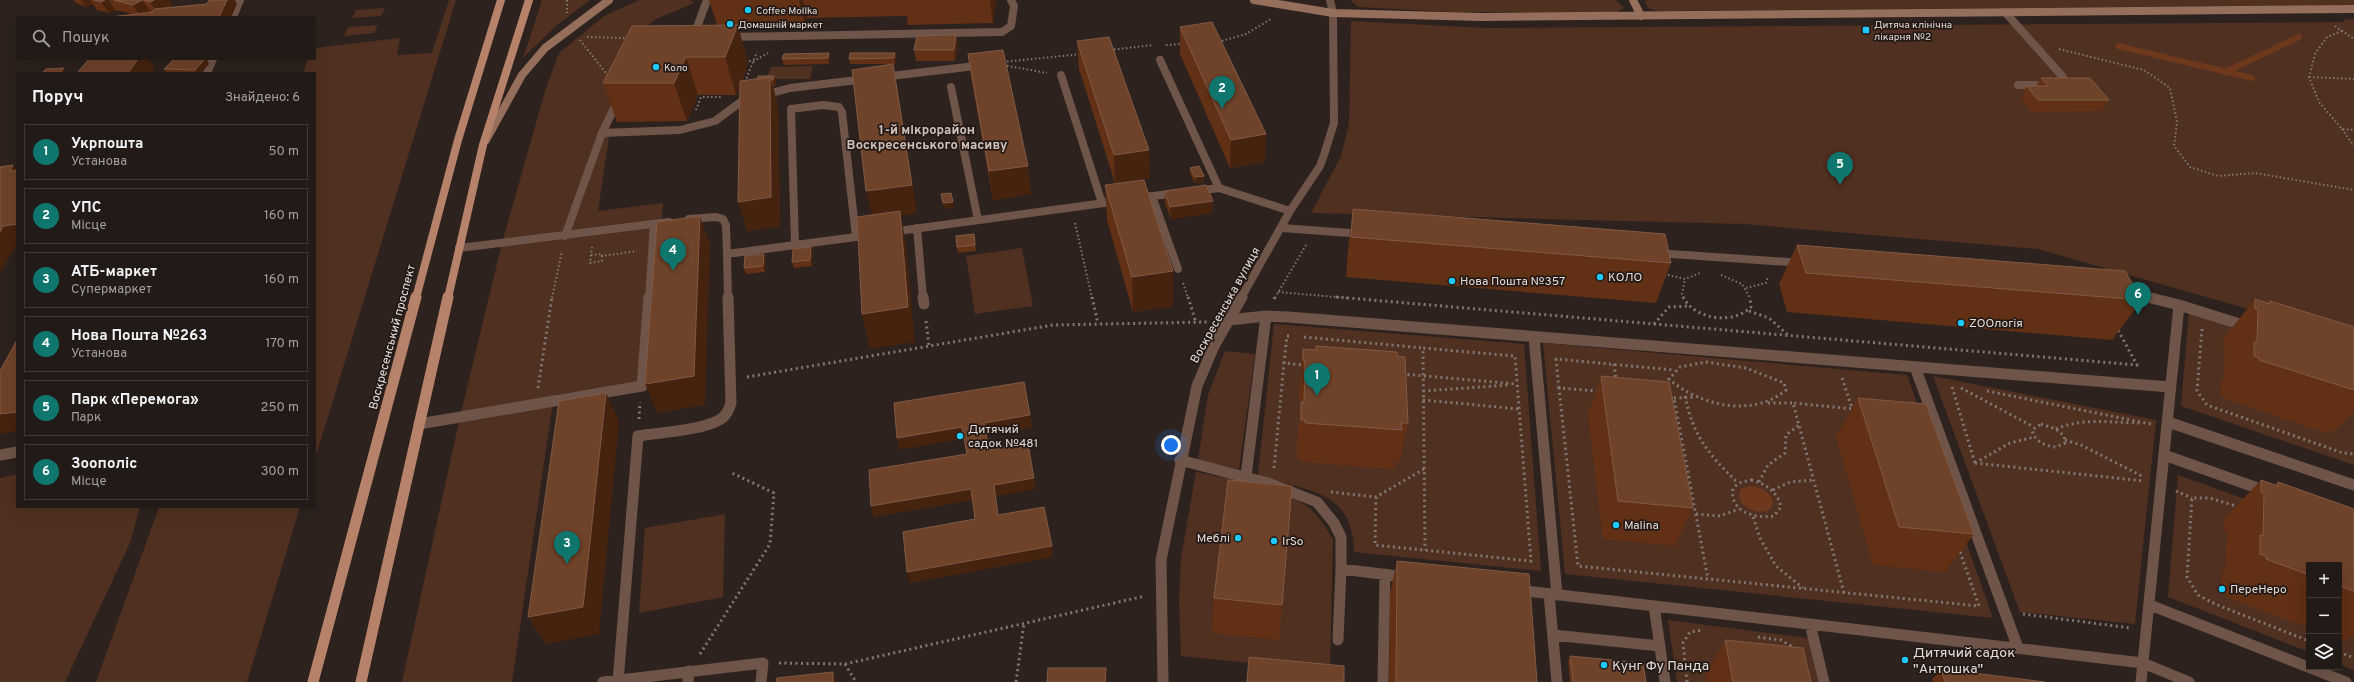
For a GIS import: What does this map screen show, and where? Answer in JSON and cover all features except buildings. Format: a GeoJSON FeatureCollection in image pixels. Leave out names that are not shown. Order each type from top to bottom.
{"type":"FeatureCollection","features":[{"type":"Feature","properties":{"kind":"main road","name":"Воскресенський проспект"},"geometry":{"type":"LineString","coordinates":[[313,682],[458,140],[501,0]]}},
{"type":"Feature","properties":{"kind":"main road"},"geometry":{"type":"LineString","coordinates":[[361,682],[459,248],[484,145],[529,0]]}},
{"type":"Feature","properties":{"kind":"street"},"geometry":{"type":"LineString","coordinates":[[233,16],[240,0]]}},
{"type":"Feature","properties":{"kind":"street"},"geometry":{"type":"LineString","coordinates":[[484,145],[522,75],[545,48],[609,0]]}},
{"type":"Feature","properties":{"kind":"street"},"geometry":{"type":"LineString","coordinates":[[693,38],[707,0]]}},
{"type":"Feature","properties":{"kind":"street"},"geometry":{"type":"LineString","coordinates":[[722,37],[1002,32],[1011,26],[1014,6],[1012,0]]}},
{"type":"Feature","properties":{"kind":"street"},"geometry":{"type":"LineString","coordinates":[[1254,0],[1333,13],[1481,17],[2354,9]]}},
{"type":"Feature","properties":{"kind":"street","name":"Воскресенська вулиця"},"geometry":{"type":"LineString","coordinates":[[1163,682],[1161,560],[1180,460],[1197,386],[1214,346],[1282,228],[1290,211],[1320,166],[1334,123],[1333,13],[1330,0]]}},
{"type":"Feature","properties":{"kind":"street"},"geometry":{"type":"LineString","coordinates":[[1633,0],[1641,16]]}},
{"type":"Feature","properties":{"kind":"street"},"geometry":{"type":"LineString","coordinates":[[2005,12],[2063,77],[2065,83],[2060,85],[2018,85]]}},
{"type":"Feature","properties":{"kind":"street"},"geometry":{"type":"LineString","coordinates":[[207,72],[213,60]]}},
{"type":"Feature","properties":{"kind":"street"},"geometry":{"type":"LineString","coordinates":[[1160,60],[1219,188]]}},
{"type":"Feature","properties":{"kind":"street"},"geometry":{"type":"LineString","coordinates":[[602,133],[680,130],[715,121],[742,101],[790,88],[995,63]]}},
{"type":"Feature","properties":{"kind":"street"},"geometry":{"type":"LineString","coordinates":[[1061,75],[1102,203]]}},
{"type":"Feature","properties":{"kind":"street"},"geometry":{"type":"LineString","coordinates":[[951,87],[978,220]]}},
{"type":"Feature","properties":{"kind":"street"},"geometry":{"type":"LineString","coordinates":[[565,236],[602,133],[623,90]]}},
{"type":"Feature","properties":{"kind":"street"},"geometry":{"type":"LineString","coordinates":[[795,245],[791,109],[823,105],[839,107],[842,112],[856,237]]}},
{"type":"Feature","properties":{"kind":"street"},"geometry":{"type":"LineString","coordinates":[[727,254],[1219,188],[1290,211]]}},
{"type":"Feature","properties":{"kind":"street"},"geometry":{"type":"LineString","coordinates":[[1152,196],[1178,269]]}},
{"type":"Feature","properties":{"kind":"street"},"geometry":{"type":"LineString","coordinates":[[459,248],[594,233],[706,217],[723,219],[726,225],[731,403],[722,418],[711,423],[638,436],[618,681]]}},
{"type":"Feature","properties":{"kind":"street"},"geometry":{"type":"LineString","coordinates":[[419,424],[642,386],[654,224]]}},
{"type":"Feature","properties":{"kind":"street"},"geometry":{"type":"LineString","coordinates":[[916,228],[924,304]]}},
{"type":"Feature","properties":{"kind":"street"},"geometry":{"type":"LineString","coordinates":[[1282,228],[1372,234]]}},
{"type":"Feature","properties":{"kind":"street"},"geometry":{"type":"LineString","coordinates":[[1649,253],[1815,264]]}},
{"type":"Feature","properties":{"kind":"street"},"geometry":{"type":"LineString","coordinates":[[2118,290],[2179,305],[2263,331]]}},
{"type":"Feature","properties":{"kind":"street"},"geometry":{"type":"LineString","coordinates":[[2141,682],[2150,605],[2179,305]]}},
{"type":"Feature","properties":{"kind":"street"},"geometry":{"type":"LineString","coordinates":[[1229,320],[1266,316],[2170,387]]}},
{"type":"Feature","properties":{"kind":"street"},"geometry":{"type":"LineString","coordinates":[[1246,476],[1266,316]]}},
{"type":"Feature","properties":{"kind":"street"},"geometry":{"type":"LineString","coordinates":[[1534,337],[1553,594],[1553,634],[1557,682]]}},
{"type":"Feature","properties":{"kind":"street"},"geometry":{"type":"LineString","coordinates":[[1915,367],[2018,648]]}},
{"type":"Feature","properties":{"kind":"street"},"geometry":{"type":"LineString","coordinates":[[2168,422],[2354,485]]}},
{"type":"Feature","properties":{"kind":"street"},"geometry":{"type":"LineString","coordinates":[[0,454],[16,452]]}},
{"type":"Feature","properties":{"kind":"street"},"geometry":{"type":"LineString","coordinates":[[2164,455],[2274,494]]}},
{"type":"Feature","properties":{"kind":"street"},"geometry":{"type":"LineString","coordinates":[[1180,460],[1246,476],[1290,490],[1317,502],[1334,523],[1341,537],[1338,640]]}},
{"type":"Feature","properties":{"kind":"street"},"geometry":{"type":"LineString","coordinates":[[1341,569],[1416,578]]}},
{"type":"Feature","properties":{"kind":"street"},"geometry":{"type":"LineString","coordinates":[[1383,682],[1385,574]]}},
{"type":"Feature","properties":{"kind":"street"},"geometry":{"type":"LineString","coordinates":[[1502,588],[2143,663],[2189,682]]}},
{"type":"Feature","properties":{"kind":"street"},"geometry":{"type":"LineString","coordinates":[[2150,605],[2346,682]]}},
{"type":"Feature","properties":{"kind":"street"},"geometry":{"type":"LineString","coordinates":[[1654,606],[1665,682]]}},
{"type":"Feature","properties":{"kind":"street"},"geometry":{"type":"LineString","coordinates":[[1810,624],[1824,682]]}},
{"type":"Feature","properties":{"kind":"street"},"geometry":{"type":"LineString","coordinates":[[1553,634],[1660,646]]}},
{"type":"Feature","properties":{"kind":"street"},"geometry":{"type":"LineString","coordinates":[[603,682],[688,676],[763,663],[761,682]]}},
{"type":"Feature","properties":{"kind":"path"},"geometry":{"type":"LineString","coordinates":[[567,0],[568,30]]}},
{"type":"Feature","properties":{"kind":"path"},"geometry":{"type":"LineString","coordinates":[[1218,42],[1236,40],[1249,34],[1273,17]]}},
{"type":"Feature","properties":{"kind":"path"},"geometry":{"type":"LineString","coordinates":[[2342,31],[2327,37],[2314,54],[2309,77],[2319,102],[2354,146]]}},
{"type":"Feature","properties":{"kind":"path"},"geometry":{"type":"LineString","coordinates":[[743,90],[762,36]]}},
{"type":"Feature","properties":{"kind":"path"},"geometry":{"type":"LineString","coordinates":[[623,90],[577,37],[629,38]]}},
{"type":"Feature","properties":{"kind":"path"},"geometry":{"type":"LineString","coordinates":[[1163,45],[1186,44]]}},
{"type":"Feature","properties":{"kind":"path"},"geometry":{"type":"LineString","coordinates":[[1109,50],[1155,45]]}},
{"type":"Feature","properties":{"kind":"path"},"geometry":{"type":"LineString","coordinates":[[2037,48],[2054,48],[2089,54],[2144,70],[2170,88],[2177,122],[2174,146],[2190,167],[2218,176],[2256,174],[2354,190]]}},
{"type":"Feature","properties":{"kind":"path"},"geometry":{"type":"LineString","coordinates":[[738,61],[754,61],[769,52]]}},
{"type":"Feature","properties":{"kind":"path"},"geometry":{"type":"LineString","coordinates":[[995,63],[1086,53]]}},
{"type":"Feature","properties":{"kind":"path"},"geometry":{"type":"LineString","coordinates":[[995,63],[1061,75],[1055,57]]}},
{"type":"Feature","properties":{"kind":"path"},"geometry":{"type":"LineString","coordinates":[[2309,77],[2354,79]]}},
{"type":"Feature","properties":{"kind":"path"},"geometry":{"type":"LineString","coordinates":[[693,117],[701,97],[724,97]]}},
{"type":"Feature","properties":{"kind":"path"},"geometry":{"type":"LineString","coordinates":[[2342,129],[2354,130]]}},
{"type":"Feature","properties":{"kind":"path"},"geometry":{"type":"LineString","coordinates":[[1071,207],[1098,324]]}},
{"type":"Feature","properties":{"kind":"path"},"geometry":{"type":"LineString","coordinates":[[594,233],[590,263],[602,262],[602,256]]}},
{"type":"Feature","properties":{"kind":"path"},"geometry":{"type":"LineString","coordinates":[[536,404],[554,284],[565,236]]}},
{"type":"Feature","properties":{"kind":"path"},"geometry":{"type":"LineString","coordinates":[[1266,316],[1278,292],[1307,244]]}},
{"type":"Feature","properties":{"kind":"path"},"geometry":{"type":"LineString","coordinates":[[591,255],[602,254],[602,256],[652,249]]}},
{"type":"Feature","properties":{"kind":"path"},"geometry":{"type":"LineString","coordinates":[[1746,288],[1766,283],[1770,271],[1768,261]]}},
{"type":"Feature","properties":{"kind":"path"},"geometry":{"type":"LineString","coordinates":[[1178,269],[1196,322]]}},
{"type":"Feature","properties":{"kind":"path"},"geometry":{"type":"LineString","coordinates":[[1659,270],[1664,274],[1685,280],[1703,273]]}},
{"type":"Feature","properties":{"kind":"path"},"geometry":{"type":"LineString","coordinates":[[1685,280],[1682,292],[1690,306],[1708,316],[1720,319],[1732,319],[1742,316],[1749,311],[1752,304],[1751,296],[1746,288],[1726,276],[1714,273]]}},
{"type":"Feature","properties":{"kind":"path"},"geometry":{"type":"LineString","coordinates":[[1278,292],[2137,365],[2115,324]]}},
{"type":"Feature","properties":{"kind":"path"},"geometry":{"type":"LineString","coordinates":[[924,304],[929,346]]}},
{"type":"Feature","properties":{"kind":"path"},"geometry":{"type":"LineString","coordinates":[[1654,324],[1669,307],[1690,306]]}},
{"type":"Feature","properties":{"kind":"path"},"geometry":{"type":"LineString","coordinates":[[1749,311],[1769,318],[1789,335]]}},
{"type":"Feature","properties":{"kind":"path"},"geometry":{"type":"LineString","coordinates":[[731,380],[1053,325],[1209,322]]}},
{"type":"Feature","properties":{"kind":"path"},"geometry":{"type":"LineString","coordinates":[[2206,328],[2202,329],[2200,335],[2197,391],[2207,405],[2222,412],[2343,453],[2354,454]]}},
{"type":"Feature","properties":{"kind":"path"},"geometry":{"type":"LineString","coordinates":[[1274,475],[1287,336],[1294,336]]}},
{"type":"Feature","properties":{"kind":"path"},"geometry":{"type":"LineString","coordinates":[[1302,337],[1515,356],[1531,561],[1375,545],[1376,497]]}},
{"type":"Feature","properties":{"kind":"path"},"geometry":{"type":"LineString","coordinates":[[1423,348],[1425,550]]}},
{"type":"Feature","properties":{"kind":"path"},"geometry":{"type":"LineString","coordinates":[[1767,403],[1782,396],[1786,390],[1784,383],[1765,373],[1742,366],[1706,362],[1686,364],[1674,370],[1556,359],[1578,566],[1979,606],[2004,612],[2137,629]]}},
{"type":"Feature","properties":{"kind":"path"},"geometry":{"type":"LineString","coordinates":[[1284,363],[1307,365]]}},
{"type":"Feature","properties":{"kind":"path"},"geometry":{"type":"LineString","coordinates":[[1614,364],[1617,386]]}},
{"type":"Feature","properties":{"kind":"path"},"geometry":{"type":"LineString","coordinates":[[1674,370],[1669,379],[1674,385],[1697,398]]}},
{"type":"Feature","properties":{"kind":"path"},"geometry":{"type":"LineString","coordinates":[[1400,374],[1517,384]]}},
{"type":"Feature","properties":{"kind":"path"},"geometry":{"type":"LineString","coordinates":[[1841,374],[1852,408]]}},
{"type":"Feature","properties":{"kind":"path"},"geometry":{"type":"LineString","coordinates":[[1423,391],[1517,384]]}},
{"type":"Feature","properties":{"kind":"path"},"geometry":{"type":"LineString","coordinates":[[1952,384],[1974,388]]}},
{"type":"Feature","properties":{"kind":"path"},"geometry":{"type":"LineString","coordinates":[[1952,384],[1997,406],[2034,427],[2046,424],[2056,429],[2065,440],[2098,453],[2146,480],[1975,463]]}},
{"type":"Feature","properties":{"kind":"path"},"geometry":{"type":"LineString","coordinates":[[1952,384],[1975,463]]}},
{"type":"Feature","properties":{"kind":"path"},"geometry":{"type":"LineString","coordinates":[[638,436],[642,386]]}},
{"type":"Feature","properties":{"kind":"path"},"geometry":{"type":"LineString","coordinates":[[1560,388],[1603,392]]}},
{"type":"Feature","properties":{"kind":"path"},"geometry":{"type":"LineString","coordinates":[[1982,390],[2148,423],[2085,421],[2066,424],[2056,429]]}},
{"type":"Feature","properties":{"kind":"path"},"geometry":{"type":"LineString","coordinates":[[1685,396],[1688,417],[1696,437],[1720,466],[1738,483]]}},
{"type":"Feature","properties":{"kind":"path"},"geometry":{"type":"LineString","coordinates":[[1667,398],[1685,396],[1719,404],[1746,405],[1793,403],[1859,409]]}},
{"type":"Feature","properties":{"kind":"path"},"geometry":{"type":"LineString","coordinates":[[1674,398],[1708,579]]}},
{"type":"Feature","properties":{"kind":"path"},"geometry":{"type":"LineString","coordinates":[[1423,400],[1519,409]]}},
{"type":"Feature","properties":{"kind":"path"},"geometry":{"type":"LineString","coordinates":[[1793,403],[1844,592]]}},
{"type":"Feature","properties":{"kind":"path"},"geometry":{"type":"LineString","coordinates":[[1759,482],[1768,465],[1786,453],[1786,435],[1799,425]]}},
{"type":"Feature","properties":{"kind":"path"},"geometry":{"type":"LineString","coordinates":[[2034,427],[2032,433],[2034,437],[2042,444],[2053,447],[2062,446],[2065,440]]}},
{"type":"Feature","properties":{"kind":"path"},"geometry":{"type":"LineString","coordinates":[[1975,463],[2010,442],[2022,437],[2034,437]]}},
{"type":"Feature","properties":{"kind":"path"},"geometry":{"type":"LineString","coordinates":[[1329,491],[1376,497],[1424,469]]}},
{"type":"Feature","properties":{"kind":"path"},"geometry":{"type":"LineString","coordinates":[[688,676],[770,544],[774,494],[732,473]]}},
{"type":"Feature","properties":{"kind":"path"},"geometry":{"type":"LineString","coordinates":[[1751,480],[1759,482],[1773,490],[1780,501],[1779,512],[1768,518],[1753,517],[1739,508],[1734,503],[1731,491],[1738,483],[1751,480]]}},
{"type":"Feature","properties":{"kind":"path"},"geometry":{"type":"LineString","coordinates":[[1773,490],[1790,482],[1814,480]]}},
{"type":"Feature","properties":{"kind":"path"},"geometry":{"type":"LineString","coordinates":[[2240,507],[2211,497],[2202,496],[2192,498],[2190,506],[2187,577],[2190,586],[2198,595],[2215,604],[2306,640]]}},
{"type":"Feature","properties":{"kind":"path"},"geometry":{"type":"LineString","coordinates":[[1696,514],[1720,516],[1739,508]]}},
{"type":"Feature","properties":{"kind":"path"},"geometry":{"type":"LineString","coordinates":[[1753,517],[1760,538],[1776,566],[1804,588]]}},
{"type":"Feature","properties":{"kind":"path"},"geometry":{"type":"LineString","coordinates":[[1958,547],[1979,606]]}},
{"type":"Feature","properties":{"kind":"path"},"geometry":{"type":"LineString","coordinates":[[763,663],[845,664],[1146,596]]}},
{"type":"Feature","properties":{"kind":"path"},"geometry":{"type":"LineString","coordinates":[[1016,682],[1024,623]]}},
{"type":"Feature","properties":{"kind":"path"},"geometry":{"type":"LineString","coordinates":[[1687,682],[1683,643],[1690,632],[1710,631]]}},
{"type":"Feature","properties":{"kind":"path"},"geometry":{"type":"LineString","coordinates":[[1751,636],[1781,640],[1796,647],[1800,652]]}},
{"type":"Feature","properties":{"kind":"path"},"geometry":{"type":"LineString","coordinates":[[2342,653],[2354,658]]}},
{"type":"Feature","properties":{"kind":"path"},"geometry":{"type":"LineString","coordinates":[[845,664],[856,682]]}},
{"type":"Feature","properties":{"kind":"shaded area"},"geometry":{"type":"Polygon","coordinates":[[[449,0],[456,0],[316,456],[316,72],[303,72],[308,60],[316,60],[316,49],[323,47],[400,38],[397,55],[432,53],[449,0]]]}},
{"type":"Feature","properties":{"kind":"shaded area"},"geometry":{"type":"Polygon","coordinates":[[[542,0],[590,0],[557,25],[523,58],[542,0]]]}},
{"type":"Feature","properties":{"kind":"shaded area"},"geometry":{"type":"Polygon","coordinates":[[[640,0],[690,0],[694,3],[654,20],[622,48],[598,211],[663,203],[648,381],[554,395],[512,682],[402,682],[460,417],[502,243],[546,88],[559,53],[604,16],[640,0]]]}},
{"type":"Feature","properties":{"kind":"shaded area"},"geometry":{"type":"Polygon","coordinates":[[[1350,0],[1616,0],[1624,8],[1616,12],[1451,12],[1358,7],[1350,0]]]}},
{"type":"Feature","properties":{"kind":"shaded area"},"geometry":{"type":"Polygon","coordinates":[[[2354,0],[2354,5],[1657,11],[1648,8],[1645,1],[2354,0]]]}},
{"type":"Feature","properties":{"kind":"shaded area"},"geometry":{"type":"Polygon","coordinates":[[[385,8],[381,16],[352,18],[356,10],[385,8]]]}},
{"type":"Feature","properties":{"kind":"shaded area"},"geometry":{"type":"Polygon","coordinates":[[[2354,19],[2354,339],[2038,249],[1744,224],[1311,213],[1341,156],[1349,124],[1351,21],[1486,28],[2345,22],[2343,20],[2354,19]]]}},
{"type":"Feature","properties":{"kind":"shaded area"},"geometry":{"type":"Polygon","coordinates":[[[378,25],[374,33],[344,36],[348,27],[378,25]]]}},
{"type":"Feature","properties":{"kind":"shaded area"},"geometry":{"type":"Polygon","coordinates":[[[813,66],[810,79],[766,79],[771,67],[813,66]]]}},
{"type":"Feature","properties":{"kind":"shaded area"},"geometry":{"type":"Polygon","coordinates":[[[1022,248],[1033,306],[975,314],[966,256],[1022,248]]]}},
{"type":"Feature","properties":{"kind":"shaded area"},"geometry":{"type":"Polygon","coordinates":[[[2189,311],[2354,363],[2354,465],[2181,406],[2189,311]]]}},
{"type":"Feature","properties":{"kind":"shaded area"},"geometry":{"type":"Polygon","coordinates":[[[1274,324],[1524,344],[1541,571],[1354,552],[1351,531],[1345,515],[1335,504],[1323,496],[1308,490],[1258,475],[1274,324]]]}},
{"type":"Feature","properties":{"kind":"shaded area"},"geometry":{"type":"Polygon","coordinates":[[[1543,343],[1907,375],[1993,618],[1565,574],[1543,343]]]}},
{"type":"Feature","properties":{"kind":"shaded area"},"geometry":{"type":"Polygon","coordinates":[[[1225,351],[1255,354],[1239,469],[1198,460],[1208,395],[1225,351]]]}},
{"type":"Feature","properties":{"kind":"shaded area"},"geometry":{"type":"Polygon","coordinates":[[[1933,376],[2156,420],[2135,624],[2020,612],[1933,376]]]}},
{"type":"Feature","properties":{"kind":"shaded area"},"geometry":{"type":"Polygon","coordinates":[[[1196,472],[1256,485],[1287,495],[1309,508],[1325,527],[1333,539],[1330,671],[1181,656],[1179,600],[1181,558],[1196,472]]]}},
{"type":"Feature","properties":{"kind":"shaded area"},"geometry":{"type":"Polygon","coordinates":[[[16,474],[16,508],[140,508],[130,543],[65,682],[0,682],[0,478],[16,474]]]}},
{"type":"Feature","properties":{"kind":"shaded area"},"geometry":{"type":"Polygon","coordinates":[[[2178,475],[2354,538],[2354,670],[2342,665],[2342,562],[2306,562],[2306,651],[2168,597],[2178,475]]]}},
{"type":"Feature","properties":{"kind":"shaded area"},"geometry":{"type":"Polygon","coordinates":[[[1750,486],[1762,489],[1771,496],[1773,504],[1769,510],[1758,512],[1747,508],[1743,504],[1739,495],[1741,489],[1750,486]]]}},
{"type":"Feature","properties":{"kind":"shaded area"},"geometry":{"type":"Polygon","coordinates":[[[159,508],[300,508],[247,682],[96,682],[159,508]]]}},
{"type":"Feature","properties":{"kind":"shaded area"},"geometry":{"type":"Polygon","coordinates":[[[725,514],[723,597],[639,613],[645,528],[725,514]]]}},
{"type":"Feature","properties":{"kind":"shaded area"},"geometry":{"type":"Polygon","coordinates":[[[1668,620],[1808,638],[1818,682],[1677,682],[1668,620]]]}},
{"type":"Feature","properties":{"kind":"waterway"},"geometry":{"type":"LineString","coordinates":[[2226,72],[2299,37]]}},
{"type":"Feature","properties":{"kind":"waterway"},"geometry":{"type":"LineString","coordinates":[[2118,46],[2226,72]]}},
{"type":"Feature","properties":{"kind":"waterway"},"geometry":{"type":"LineString","coordinates":[[2226,72],[2252,78]]}},
{"type":"Feature","properties":{"kind":"place","name":"Coffee Mollka"},"geometry":{"type":"Point","coordinates":[748,10]}},
{"type":"Feature","properties":{"kind":"place","name":"Домашній маркет"},"geometry":{"type":"Point","coordinates":[730,24]}},
{"type":"Feature","properties":{"kind":"place","name":"Дитяча клінічна лікарня №2"},"geometry":{"type":"Point","coordinates":[1866,30]}},
{"type":"Feature","properties":{"kind":"place","name":"Коло"},"geometry":{"type":"Point","coordinates":[656,67]}},
{"type":"Feature","properties":{"kind":"place","name":"УПС"},"geometry":{"type":"Point","coordinates":[1222,109]}},
{"type":"Feature","properties":{"kind":"place","name":"Парк «Перемога»"},"geometry":{"type":"Point","coordinates":[1840,185]}},
{"type":"Feature","properties":{"kind":"place","name":"Нова Пошта №263"},"geometry":{"type":"Point","coordinates":[673,271]}},
{"type":"Feature","properties":{"kind":"place","name":"КОЛО"},"geometry":{"type":"Point","coordinates":[1600,277]}},
{"type":"Feature","properties":{"kind":"place","name":"Нова Пошта №357"},"geometry":{"type":"Point","coordinates":[1452,281]}},
{"type":"Feature","properties":{"kind":"place","name":"Зоополіс"},"geometry":{"type":"Point","coordinates":[2138,315]}},
{"type":"Feature","properties":{"kind":"place","name":"ZООлогія"},"geometry":{"type":"Point","coordinates":[1961,323]}},
{"type":"Feature","properties":{"kind":"place","name":"Укрпошта"},"geometry":{"type":"Point","coordinates":[1317,396]}},
{"type":"Feature","properties":{"kind":"place","name":"Дитячий садок №481"},"geometry":{"type":"Point","coordinates":[960,436]}},
{"type":"Feature","properties":{"kind":"place","name":"Malina"},"geometry":{"type":"Point","coordinates":[1616,525]}},
{"type":"Feature","properties":{"kind":"place","name":"Меблі"},"geometry":{"type":"Point","coordinates":[1238,538]}},
{"type":"Feature","properties":{"kind":"place","name":"IrSo"},"geometry":{"type":"Point","coordinates":[1274,541]}},
{"type":"Feature","properties":{"kind":"place","name":"АТБ-маркет"},"geometry":{"type":"Point","coordinates":[567,564]}},
{"type":"Feature","properties":{"kind":"place","name":"ПереНеро"},"geometry":{"type":"Point","coordinates":[2222,589]}},
{"type":"Feature","properties":{"kind":"place","name":"Дитячий садок \"Антошка\""},"geometry":{"type":"Point","coordinates":[1905,660]}},
{"type":"Feature","properties":{"kind":"place","name":"Кунг Фу Панда"},"geometry":{"type":"Point","coordinates":[1604,665]}},
{"type":"Feature","properties":{"kind":"district","name":"1-й мікрорайон Воскресенського масиву"},"geometry":{"type":"Point","coordinates":[927,136]}}]}
